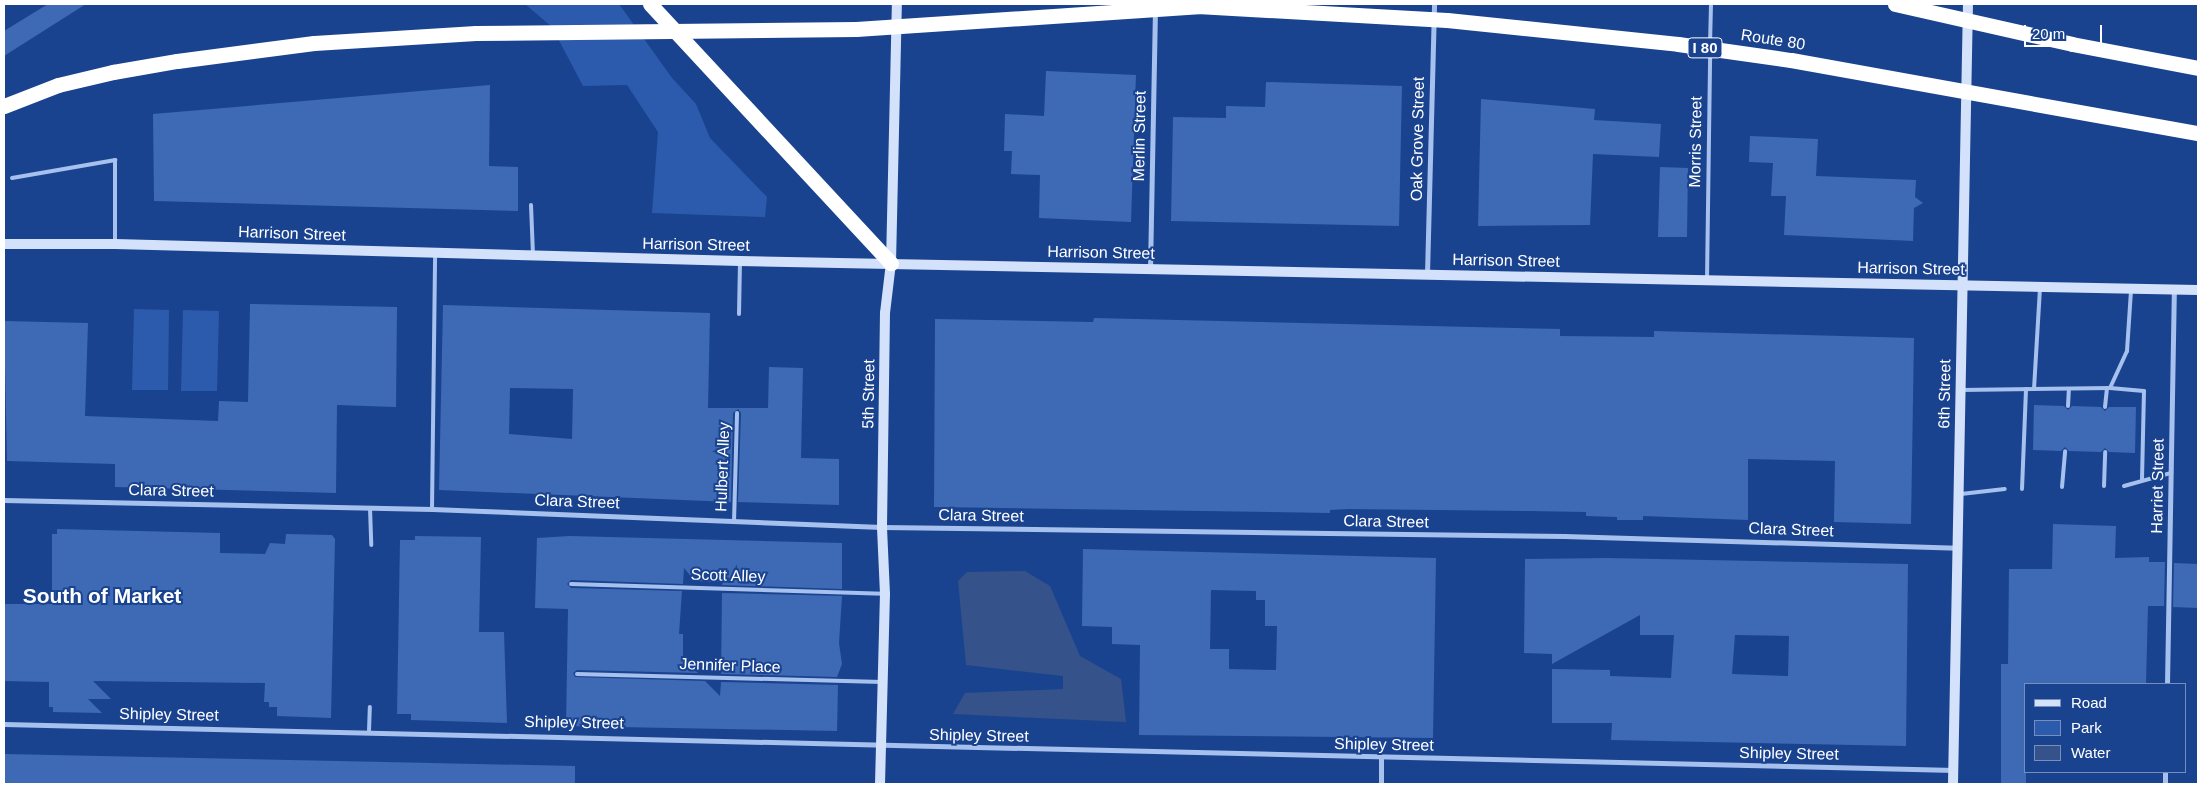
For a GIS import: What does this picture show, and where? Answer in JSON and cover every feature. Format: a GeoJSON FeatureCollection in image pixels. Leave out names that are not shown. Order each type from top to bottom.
{"type":"FeatureCollection","features":[{"type":"Feature","properties":{"kind":"highway"},"geometry":{"type":"LineString","coordinates":[[650,4],[891,263]]}},
{"type":"Feature","properties":{"kind":"highway","name":"Route 80"},"geometry":{"type":"LineString","coordinates":[[1098,4],[1206,6],[1447,20],[1678,44],[1791,60],[2198,133]]}},
{"type":"Feature","properties":{"kind":"highway"},"geometry":{"type":"LineString","coordinates":[[1895,4],[2072,44],[2198,68]]}},
{"type":"Feature","properties":{"kind":"highway"},"geometry":{"type":"LineString","coordinates":[[4,106],[58,85],[113,72],[240,52],[395,38],[476,33],[856,29],[1206,6]]}},
{"type":"Feature","properties":{"kind":"main road","name":"5th Street"},"geometry":{"type":"LineString","coordinates":[[880,784],[885,594],[882,527],[884,313],[891,263],[897,4]]}},
{"type":"Feature","properties":{"kind":"main road","name":"6th Street"},"geometry":{"type":"LineString","coordinates":[[1953,784],[1968,4]]}},
{"type":"Feature","properties":{"kind":"main road","name":"Harrison Street"},"geometry":{"type":"LineString","coordinates":[[4,244],[115,244],[740,261],[2198,290]]}},
{"type":"Feature","properties":{"kind":"street","name":"Merlin Street"},"geometry":{"type":"LineString","coordinates":[[1150,269],[1155,4]]}},
{"type":"Feature","properties":{"kind":"street","name":"Oak Grove Street"},"geometry":{"type":"LineString","coordinates":[[1427,274],[1434,4]]}},
{"type":"Feature","properties":{"kind":"street","name":"Harriet Street"},"geometry":{"type":"LineString","coordinates":[[2167,683],[2174,289]]}},
{"type":"Feature","properties":{"kind":"street","name":"Clara Street"},"geometry":{"type":"LineString","coordinates":[[4,500],[432,509],[882,527],[1564,536],[1958,548]]}},
{"type":"Feature","properties":{"kind":"street","name":"Shipley Street"},"geometry":{"type":"LineString","coordinates":[[4,724],[369,731],[881,747],[1954,770]]}},
{"type":"Feature","properties":{"kind":"street"},"geometry":{"type":"LineString","coordinates":[[1381,758],[1381,784]]}},
{"type":"Feature","properties":{"kind":"lane","name":"Morris Street"},"geometry":{"type":"LineString","coordinates":[[1707,280],[1711,4]]}},
{"type":"Feature","properties":{"kind":"lane"},"geometry":{"type":"LineString","coordinates":[[12,178],[115,160],[115,244]]}},
{"type":"Feature","properties":{"kind":"lane"},"geometry":{"type":"LineString","coordinates":[[531,205],[533,255]]}},
{"type":"Feature","properties":{"kind":"lane"},"geometry":{"type":"LineString","coordinates":[[432,509],[436,254]]}},
{"type":"Feature","properties":{"kind":"lane"},"geometry":{"type":"LineString","coordinates":[[739,314],[740,261]]}},
{"type":"Feature","properties":{"kind":"lane"},"geometry":{"type":"LineString","coordinates":[[2034,389],[2040,286]]}},
{"type":"Feature","properties":{"kind":"lane"},"geometry":{"type":"LineString","coordinates":[[2105,407],[2108,388],[2127,351],[2131,288]]}},
{"type":"Feature","properties":{"kind":"lane"},"geometry":{"type":"LineString","coordinates":[[1960,390],[2108,388],[2144,391],[2142,479]]}},
{"type":"Feature","properties":{"kind":"lane"},"geometry":{"type":"LineString","coordinates":[[2022,489],[2026,389]]}},
{"type":"Feature","properties":{"kind":"lane"},"geometry":{"type":"LineString","coordinates":[[2068,406],[2069,389]]}},
{"type":"Feature","properties":{"kind":"lane","name":"Hulbert Alley"},"geometry":{"type":"LineString","coordinates":[[734,522],[737,413]]}},
{"type":"Feature","properties":{"kind":"lane"},"geometry":{"type":"LineString","coordinates":[[2062,487],[2065,451]]}},
{"type":"Feature","properties":{"kind":"lane"},"geometry":{"type":"LineString","coordinates":[[2104,486],[2105,452]]}},
{"type":"Feature","properties":{"kind":"lane"},"geometry":{"type":"LineString","coordinates":[[2124,486],[2142,479],[2170,473]]}},
{"type":"Feature","properties":{"kind":"lane"},"geometry":{"type":"LineString","coordinates":[[1958,495],[2005,489]]}},
{"type":"Feature","properties":{"kind":"lane"},"geometry":{"type":"LineString","coordinates":[[370,508],[371,544]]}},
{"type":"Feature","properties":{"kind":"lane","name":"Scott Alley"},"geometry":{"type":"LineString","coordinates":[[571,584],[885,594]]}},
{"type":"Feature","properties":{"kind":"lane","name":"Jennifer Place"},"geometry":{"type":"LineString","coordinates":[[577,674],[882,682]]}},
{"type":"Feature","properties":{"kind":"lane"},"geometry":{"type":"LineString","coordinates":[[369,731],[370,707]]}},
{"type":"Feature","properties":{"kind":"green space"},"geometry":{"type":"Polygon","coordinates":[[[525,4],[619,4],[672,78],[696,104],[710,138],[767,197],[765,217],[652,213],[658,132],[627,85],[583,86],[552,27],[525,4]]]}},
{"type":"Feature","properties":{"kind":"green space"},"geometry":{"type":"Polygon","coordinates":[[[134,309],[169,310],[168,390],[132,390],[134,309]]]}},
{"type":"Feature","properties":{"kind":"green space"},"geometry":{"type":"Polygon","coordinates":[[[183,310],[219,311],[217,391],[181,391],[183,310]]]}},
{"type":"Feature","properties":{"kind":"water"},"geometry":{"type":"Polygon","coordinates":[[[1025,571],[1050,586],[1080,656],[1121,679],[1126,722],[953,714],[965,693],[1063,689],[1063,676],[966,665],[958,581],[967,572],[1025,571]]]}},
{"type":"Feature","properties":{"kind":"building"},"geometry":{"type":"Polygon","coordinates":[[[48,4],[86,4],[4,56],[4,31],[48,4]]]}},
{"type":"Feature","properties":{"kind":"building"},"geometry":{"type":"Polygon","coordinates":[[[1046,71],[1136,75],[1131,222],[1039,218],[1040,175],[1011,174],[1012,151],[1004,151],[1005,114],[1044,116],[1046,71]]]}},
{"type":"Feature","properties":{"kind":"building"},"geometry":{"type":"Polygon","coordinates":[[[1266,82],[1402,86],[1399,226],[1171,221],[1173,117],[1226,118],[1226,106],[1265,107],[1266,82]]]}},
{"type":"Feature","properties":{"kind":"building"},"geometry":{"type":"Polygon","coordinates":[[[490,85],[489,166],[518,167],[518,211],[154,201],[153,114],[490,85]]]}},
{"type":"Feature","properties":{"kind":"building"},"geometry":{"type":"Polygon","coordinates":[[[1481,99],[1595,109],[1594,120],[1661,124],[1659,157],[1593,154],[1590,225],[1478,226],[1481,99]]]}},
{"type":"Feature","properties":{"kind":"building"},"geometry":{"type":"Polygon","coordinates":[[[1750,136],[1818,139],[1816,176],[1916,180],[1915,197],[1923,203],[1914,208],[1913,241],[1784,235],[1786,196],[1771,196],[1773,163],[1749,162],[1750,136]]]}},
{"type":"Feature","properties":{"kind":"building"},"geometry":{"type":"Polygon","coordinates":[[[1660,167],[1688,168],[1687,237],[1658,237],[1660,167]]]}},
{"type":"Feature","properties":{"kind":"building"},"geometry":{"type":"Polygon","coordinates":[[[250,304],[397,307],[396,407],[337,405],[336,493],[115,487],[115,464],[7,461],[4,321],[88,323],[85,416],[218,421],[219,401],[248,402],[250,304]]]}},
{"type":"Feature","properties":{"kind":"building"},"geometry":{"type":"Polygon","coordinates":[[[443,305],[710,313],[708,408],[768,408],[769,367],[803,368],[801,458],[839,459],[839,505],[738,502],[741,413],[738,409],[733,413],[731,502],[439,490],[443,305]],[[510,388],[509,434],[572,439],[573,389],[510,388]]]}},
{"type":"Feature","properties":{"kind":"building"},"geometry":{"type":"Polygon","coordinates":[[[1094,318],[1560,329],[1560,336],[1654,337],[1654,331],[1914,338],[1911,524],[1834,522],[1835,461],[1748,459],[1748,520],[1643,516],[1643,520],[1617,520],[1617,517],[1586,516],[1586,512],[1529,511],[1348,509],[1330,510],[1330,513],[934,507],[935,319],[1093,322],[1094,318]]]}},
{"type":"Feature","properties":{"kind":"building"},"geometry":{"type":"Polygon","coordinates":[[[2034,405],[2064,406],[2068,410],[2072,406],[2101,407],[2105,411],[2109,407],[2136,407],[2135,453],[2109,452],[2105,448],[2101,452],[2069,451],[2065,447],[2061,451],[2033,450],[2034,405]]]}},
{"type":"Feature","properties":{"kind":"building"},"geometry":{"type":"Polygon","coordinates":[[[2053,524],[2116,526],[2115,558],[2149,557],[2149,562],[2165,562],[2164,606],[2148,606],[2146,683],[2024,683],[2024,773],[2026,773],[2026,784],[2001,784],[2001,664],[2008,664],[2009,569],[2052,569],[2053,524]]]}},
{"type":"Feature","properties":{"kind":"building"},"geometry":{"type":"Polygon","coordinates":[[[57,529],[220,533],[220,553],[265,554],[270,543],[285,544],[286,534],[332,535],[335,539],[331,718],[277,716],[277,707],[269,707],[269,702],[264,702],[265,683],[93,681],[111,699],[88,699],[102,713],[53,712],[53,707],[49,707],[49,682],[4,681],[4,604],[52,604],[52,534],[57,534],[57,529]]]}},
{"type":"Feature","properties":{"kind":"building"},"geometry":{"type":"Polygon","coordinates":[[[415,536],[481,537],[479,632],[504,632],[507,723],[411,720],[411,714],[397,714],[400,540],[415,540],[415,536]]]}},
{"type":"Feature","properties":{"kind":"building"},"geometry":{"type":"Polygon","coordinates":[[[570,536],[842,543],[842,589],[722,585],[723,582],[695,581],[684,568],[683,584],[571,580],[567,584],[571,588],[682,591],[679,634],[683,634],[683,658],[698,673],[577,670],[573,673],[575,677],[705,681],[720,696],[721,682],[838,685],[837,731],[566,726],[568,609],[535,608],[537,538],[570,536]]]}},
{"type":"Feature","properties":{"kind":"building"},"geometry":{"type":"Polygon","coordinates":[[[1083,549],[1436,558],[1433,738],[1139,735],[1140,645],[1112,644],[1112,627],[1082,626],[1083,549]],[[1211,590],[1210,649],[1229,649],[1229,669],[1276,670],[1277,626],[1265,626],[1265,600],[1256,600],[1256,591],[1211,590]]]}},
{"type":"Feature","properties":{"kind":"building"},"geometry":{"type":"Polygon","coordinates":[[[1608,558],[1908,564],[1906,746],[1611,740],[1612,723],[1552,723],[1552,669],[1610,670],[1610,676],[1671,678],[1674,635],[1640,635],[1640,615],[1552,664],[1552,654],[1524,653],[1525,559],[1608,558]],[[1735,635],[1732,674],[1788,676],[1789,636],[1735,635]]]}},
{"type":"Feature","properties":{"kind":"building"},"geometry":{"type":"Polygon","coordinates":[[[2174,563],[2198,564],[2198,608],[2173,607],[2174,563]]]}},
{"type":"Feature","properties":{"kind":"building"},"geometry":{"type":"Polygon","coordinates":[[[722,593],[842,596],[839,643],[842,664],[837,677],[721,674],[722,593]]]}},
{"type":"Feature","properties":{"kind":"building"},"geometry":{"type":"Polygon","coordinates":[[[4,754],[575,766],[575,784],[4,784],[4,754]]]}},
{"type":"Feature","properties":{"kind":"district","name":"South of Market"},"geometry":{"type":"Point","coordinates":[102,596]}}]}
